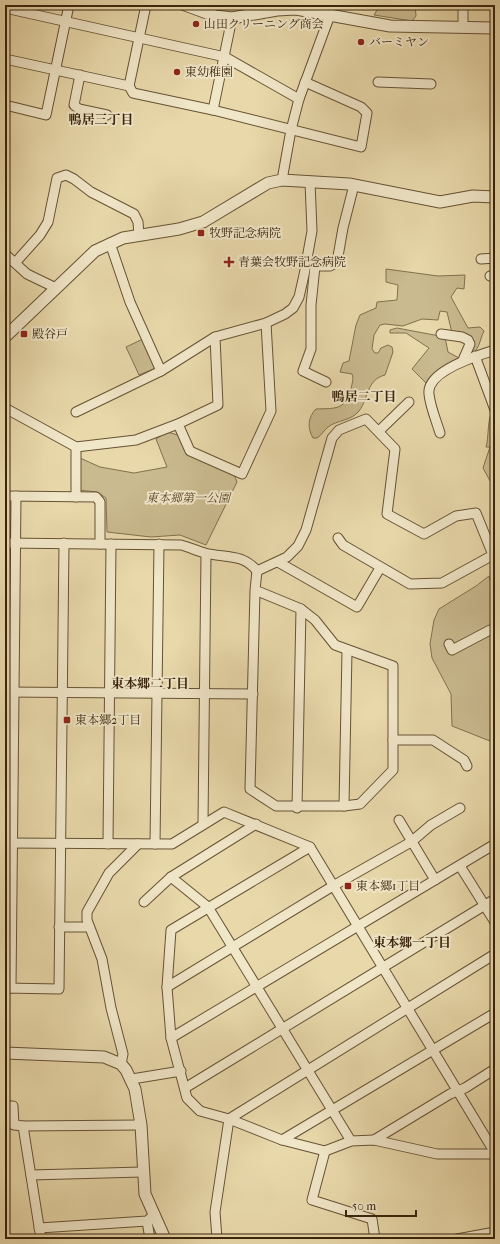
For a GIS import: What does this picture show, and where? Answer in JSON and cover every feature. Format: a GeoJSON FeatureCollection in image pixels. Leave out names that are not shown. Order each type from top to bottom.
{"type":"FeatureCollection","features":[{"type":"Feature","properties":{"kind":"street"},"geometry":{"type":"LineString","coordinates":[[5,105],[46,115],[69,5]]}},
{"type":"Feature","properties":{"kind":"street"},"geometry":{"type":"LineString","coordinates":[[146,5],[129,86],[133,93],[213,110],[361,147],[367,113],[361,107],[305,82]]}},
{"type":"Feature","properties":{"kind":"street"},"geometry":{"type":"LineString","coordinates":[[185,5],[215,16],[232,18],[275,7],[296,9],[314,8],[330,15],[390,26],[495,28]]}},
{"type":"Feature","properties":{"kind":"street"},"geometry":{"type":"LineString","coordinates":[[463,5],[463,27]]}},
{"type":"Feature","properties":{"kind":"street"},"geometry":{"type":"LineString","coordinates":[[5,8],[225,57],[300,99]]}},
{"type":"Feature","properties":{"kind":"street"},"geometry":{"type":"LineString","coordinates":[[282,180],[291,130],[300,99],[330,15]]}},
{"type":"Feature","properties":{"kind":"street"},"geometry":{"type":"LineString","coordinates":[[213,110],[232,18]]}},
{"type":"Feature","properties":{"kind":"street"},"geometry":{"type":"LineString","coordinates":[[5,59],[129,86]]}},
{"type":"Feature","properties":{"kind":"street"},"geometry":{"type":"LineString","coordinates":[[80,75],[74,105],[78,109],[107,116]]}},
{"type":"Feature","properties":{"kind":"street"},"geometry":{"type":"LineString","coordinates":[[378,82],[431,84]]}},
{"type":"Feature","properties":{"kind":"street"},"geometry":{"type":"LineString","coordinates":[[15,264],[40,235],[48,222],[57,178],[66,175],[91,192],[134,214],[138,222],[139,235]]}},
{"type":"Feature","properties":{"kind":"street"},"geometry":{"type":"LineString","coordinates":[[5,338],[95,251],[123,238],[179,229],[203,222],[260,187],[282,180],[354,185],[433,202],[473,196],[495,197]]}},
{"type":"Feature","properties":{"kind":"street"},"geometry":{"type":"LineString","coordinates":[[76,412],[162,371],[216,337],[266,323],[293,308],[299,297],[312,231],[310,182]]}},
{"type":"Feature","properties":{"kind":"street"},"geometry":{"type":"LineString","coordinates":[[326,382],[303,371],[311,349],[311,305],[315,266],[330,266],[337,262],[343,228],[354,185]]}},
{"type":"Feature","properties":{"kind":"street"},"geometry":{"type":"LineString","coordinates":[[110,243],[130,302],[162,371]]}},
{"type":"Feature","properties":{"kind":"street"},"geometry":{"type":"LineString","coordinates":[[5,254],[27,274],[56,288]]}},
{"type":"Feature","properties":{"kind":"street"},"geometry":{"type":"LineString","coordinates":[[481,259],[495,258]]}},
{"type":"Feature","properties":{"kind":"street"},"geometry":{"type":"LineString","coordinates":[[178,424],[190,452],[242,474],[270,411],[266,323]]}},
{"type":"Feature","properties":{"kind":"street"},"geometry":{"type":"LineString","coordinates":[[441,334],[462,337],[468,340],[470,344],[463,360]]}},
{"type":"Feature","properties":{"kind":"street"},"geometry":{"type":"LineString","coordinates":[[5,408],[76,447],[136,440],[178,424],[218,405],[216,337]]}},
{"type":"Feature","properties":{"kind":"street"},"geometry":{"type":"LineString","coordinates":[[440,432],[429,392],[431,384],[455,364],[495,350]]}},
{"type":"Feature","properties":{"kind":"street"},"geometry":{"type":"LineString","coordinates":[[475,356],[495,410]]}},
{"type":"Feature","properties":{"kind":"street"},"geometry":{"type":"LineString","coordinates":[[379,431],[408,402]]}},
{"type":"Feature","properties":{"kind":"street"},"geometry":{"type":"LineString","coordinates":[[257,571],[287,557],[298,546],[306,530],[332,438],[339,430],[366,419],[379,431],[395,450],[387,514],[424,534],[456,516],[476,513],[493,555],[442,583],[410,584],[380,568],[343,545],[338,538]]}},
{"type":"Feature","properties":{"kind":"street"},"geometry":{"type":"LineString","coordinates":[[76,447],[76,497]]}},
{"type":"Feature","properties":{"kind":"street"},"geometry":{"type":"LineString","coordinates":[[5,496],[96,497],[100,502],[100,544]]}},
{"type":"Feature","properties":{"kind":"street"},"geometry":{"type":"LineString","coordinates":[[16,496],[16,543],[9,692],[8,988],[59,989],[64,543]]}},
{"type":"Feature","properties":{"kind":"street"},"geometry":{"type":"LineString","coordinates":[[5,542],[181,544],[206,554],[233,556],[257,571]]}},
{"type":"Feature","properties":{"kind":"street"},"geometry":{"type":"LineString","coordinates":[[108,844],[112,544]]}},
{"type":"Feature","properties":{"kind":"street"},"geometry":{"type":"LineString","coordinates":[[155,844],[158,544]]}},
{"type":"Feature","properties":{"kind":"street"},"geometry":{"type":"LineString","coordinates":[[203,824],[206,693],[206,554]]}},
{"type":"Feature","properties":{"kind":"street"},"geometry":{"type":"LineString","coordinates":[[278,562],[357,607],[380,568]]}},
{"type":"Feature","properties":{"kind":"street"},"geometry":{"type":"LineString","coordinates":[[255,590],[301,609],[315,620],[335,645],[347,651],[393,666],[393,770],[360,804],[297,808],[276,806],[250,789],[255,590],[257,571]]}},
{"type":"Feature","properties":{"kind":"street"},"geometry":{"type":"LineString","coordinates":[[297,808],[301,609]]}},
{"type":"Feature","properties":{"kind":"street"},"geometry":{"type":"LineString","coordinates":[[449,644],[452,650],[490,630],[495,631]]}},
{"type":"Feature","properties":{"kind":"street"},"geometry":{"type":"LineString","coordinates":[[344,806],[347,651]]}},
{"type":"Feature","properties":{"kind":"street"},"geometry":{"type":"LineString","coordinates":[[9,692],[253,694]]}},
{"type":"Feature","properties":{"kind":"street"},"geometry":{"type":"LineString","coordinates":[[393,740],[433,740],[464,760],[467,766]]}},
{"type":"Feature","properties":{"kind":"street"},"geometry":{"type":"LineString","coordinates":[[167,987],[333,886],[411,842],[431,825],[460,808]]}},
{"type":"Feature","properties":{"kind":"street"},"geometry":{"type":"LineString","coordinates":[[9,843],[172,844],[224,812],[256,824],[310,848],[409,1009],[495,1154]]}},
{"type":"Feature","properties":{"kind":"street"},"geometry":{"type":"LineString","coordinates":[[399,820],[435,880]]}},
{"type":"Feature","properties":{"kind":"street"},"geometry":{"type":"LineString","coordinates":[[144,902],[171,877],[256,824]]}},
{"type":"Feature","properties":{"kind":"street"},"geometry":{"type":"LineString","coordinates":[[121,1064],[123,1054],[111,1008],[102,959],[88,927],[87,912],[109,873],[138,844]]}},
{"type":"Feature","properties":{"kind":"street"},"geometry":{"type":"LineString","coordinates":[[171,1038],[358,928],[495,844]]}},
{"type":"Feature","properties":{"kind":"street"},"geometry":{"type":"LineString","coordinates":[[310,848],[171,930],[167,987],[171,1038],[187,1098],[200,1111],[229,1119],[282,1140],[325,1151],[351,1141],[374,1140],[437,1154],[495,1154]]}},
{"type":"Feature","properties":{"kind":"street"},"geometry":{"type":"LineString","coordinates":[[460,866],[495,922]]}},
{"type":"Feature","properties":{"kind":"street"},"geometry":{"type":"LineString","coordinates":[[171,877],[208,907],[307,1072],[351,1141]]}},
{"type":"Feature","properties":{"kind":"street"},"geometry":{"type":"LineString","coordinates":[[185,1088],[495,899]]}},
{"type":"Feature","properties":{"kind":"street"},"geometry":{"type":"LineString","coordinates":[[59,927],[88,927]]}},
{"type":"Feature","properties":{"kind":"street"},"geometry":{"type":"LineString","coordinates":[[229,1119],[409,1009],[495,954]]}},
{"type":"Feature","properties":{"kind":"street"},"geometry":{"type":"LineString","coordinates":[[282,1140],[495,1013]]}},
{"type":"Feature","properties":{"kind":"street"},"geometry":{"type":"LineString","coordinates":[[5,1052],[104,1057],[121,1064],[132,1080],[141,1125],[142,1172],[150,1219],[150,1239]]}},
{"type":"Feature","properties":{"kind":"street"},"geometry":{"type":"LineString","coordinates":[[374,1140],[495,1069]]}},
{"type":"Feature","properties":{"kind":"street"},"geometry":{"type":"LineString","coordinates":[[132,1080],[181,1071]]}},
{"type":"Feature","properties":{"kind":"street"},"geometry":{"type":"LineString","coordinates":[[5,1106],[13,1106],[14,1125],[141,1125]]}},
{"type":"Feature","properties":{"kind":"street"},"geometry":{"type":"LineString","coordinates":[[216,1239],[215,1212],[229,1119]]}},
{"type":"Feature","properties":{"kind":"street"},"geometry":{"type":"LineString","coordinates":[[23,1126],[41,1239]]}},
{"type":"Feature","properties":{"kind":"street"},"geometry":{"type":"LineString","coordinates":[[325,1151],[312,1200],[372,1219],[375,1239]]}},
{"type":"Feature","properties":{"kind":"street"},"geometry":{"type":"LineString","coordinates":[[31,1175],[142,1172]]}},
{"type":"Feature","properties":{"kind":"street"},"geometry":{"type":"LineString","coordinates":[[39,1228],[150,1219]]}},
{"type":"Feature","properties":{"kind":"street"},"geometry":{"type":"LineString","coordinates":[[150,1219],[165,1239]]}},
{"type":"Feature","properties":{"kind":"street"},"geometry":{"type":"LineString","coordinates":[[457,1239],[495,1232]]}},
{"type":"Feature","properties":{"kind":"green space"},"geometry":{"type":"Polygon","coordinates":[[[380,5],[415,5],[416,16],[412,21],[374,15],[380,5]]]}},
{"type":"Feature","properties":{"kind":"green space"},"geometry":{"type":"Polygon","coordinates":[[[386,269],[438,276],[465,275],[464,289],[457,288],[451,297],[468,328],[480,327],[484,331],[479,345],[472,354],[468,356],[472,347],[452,333],[447,312],[440,311],[438,320],[422,319],[403,326],[385,324],[380,325],[374,335],[372,349],[375,353],[378,353],[381,348],[388,345],[392,347],[393,352],[385,375],[379,377],[371,385],[362,406],[356,414],[348,419],[332,425],[319,437],[313,438],[309,423],[313,412],[316,409],[338,407],[346,401],[349,396],[353,381],[352,374],[340,372],[343,363],[349,361],[356,325],[360,315],[376,308],[377,302],[397,300],[398,285],[386,282],[386,269]]]}},
{"type":"Feature","properties":{"kind":"green space"},"geometry":{"type":"Polygon","coordinates":[[[397,328],[445,337],[448,352],[459,358],[427,384],[412,369],[429,348],[406,333],[390,333],[390,330],[397,328]]]}},
{"type":"Feature","properties":{"kind":"green space"},"geometry":{"type":"Polygon","coordinates":[[[143,339],[156,368],[139,375],[126,347],[143,339]]]}},
{"type":"Feature","properties":{"kind":"green space"},"geometry":{"type":"Polygon","coordinates":[[[493,411],[495,416],[495,490],[483,468],[490,447],[486,447],[489,423],[493,411]]]}},
{"type":"Feature","properties":{"kind":"green space","name":"東本郷第一公園"},"geometry":{"type":"Polygon","coordinates":[[[167,432],[178,435],[188,454],[234,474],[237,482],[206,545],[180,535],[151,537],[107,532],[106,498],[97,492],[78,490],[80,458],[100,467],[134,473],[167,467],[156,439],[167,432]]]}},
{"type":"Feature","properties":{"kind":"green space"},"geometry":{"type":"Polygon","coordinates":[[[489,576],[490,580],[495,576],[495,743],[452,726],[451,694],[432,658],[430,644],[434,620],[439,609],[489,576]]]}},
{"type":"Feature","properties":{"kind":"place","name":"山田クリーニング商会"},"geometry":{"type":"Point","coordinates":[196,24]}},
{"type":"Feature","properties":{"kind":"place","name":"バーミヤン"},"geometry":{"type":"Point","coordinates":[361,42]}},
{"type":"Feature","properties":{"kind":"place","name":"東幼稚園"},"geometry":{"type":"Point","coordinates":[177,72]}},
{"type":"Feature","properties":{"kind":"place","name":"牧野記念病院"},"geometry":{"type":"Point","coordinates":[201,233]}},
{"type":"Feature","properties":{"kind":"place","name":"青葉会牧野記念病院"},"geometry":{"type":"Point","coordinates":[229,262]}},
{"type":"Feature","properties":{"kind":"place","name":"殿谷戸"},"geometry":{"type":"Point","coordinates":[24,334]}},
{"type":"Feature","properties":{"kind":"place","name":"東本郷2丁目"},"geometry":{"type":"Point","coordinates":[67,720]}},
{"type":"Feature","properties":{"kind":"place","name":"東本郷1丁目"},"geometry":{"type":"Point","coordinates":[348,886]}},
{"type":"Feature","properties":{"kind":"district","name":"鴨居三丁目"},"geometry":{"type":"Point","coordinates":[101,119]}},
{"type":"Feature","properties":{"kind":"district","name":"鴨居二丁目"},"geometry":{"type":"Point","coordinates":[364,396]}},
{"type":"Feature","properties":{"kind":"district","name":"東本郷二丁目"},"geometry":{"type":"Point","coordinates":[150,683]}},
{"type":"Feature","properties":{"kind":"district","name":"東本郷一丁目"},"geometry":{"type":"Point","coordinates":[412,942]}}]}
